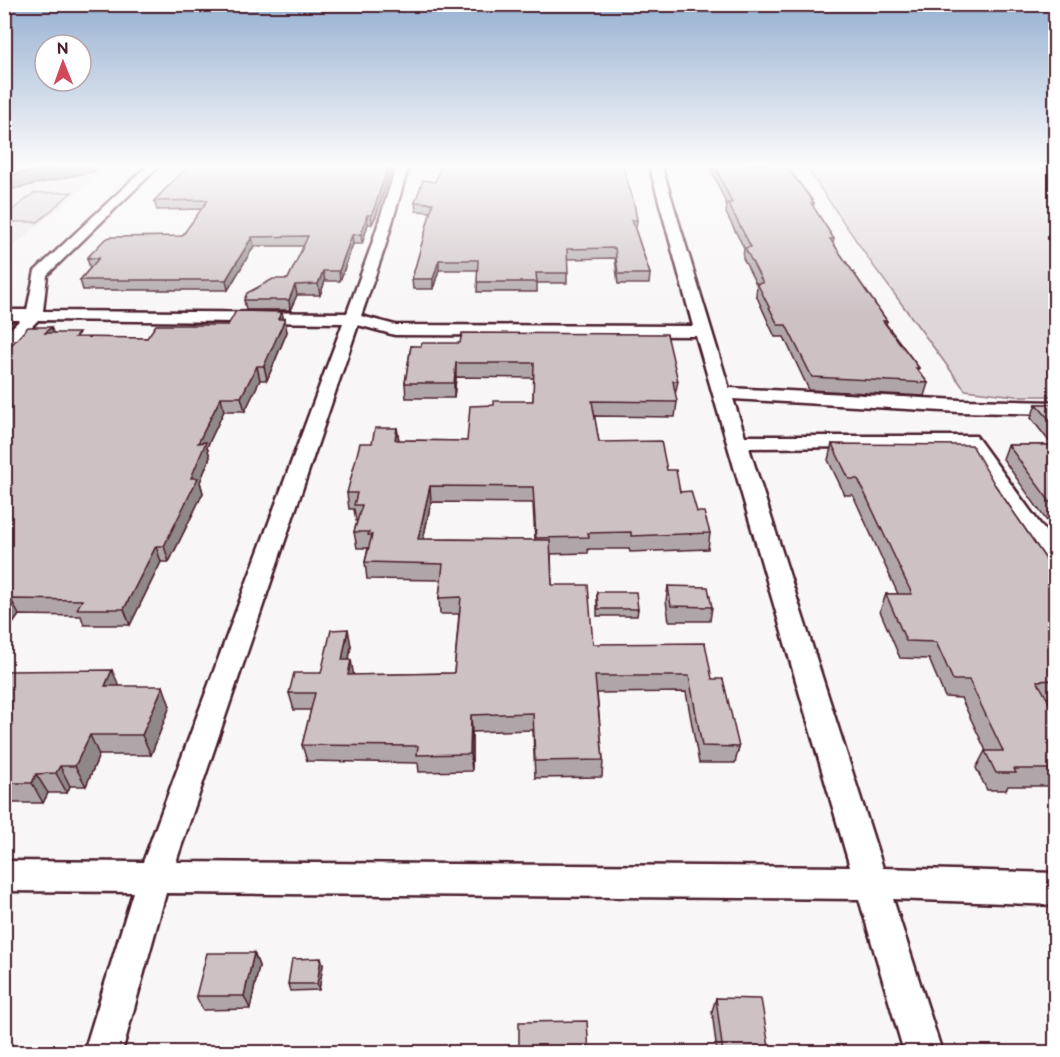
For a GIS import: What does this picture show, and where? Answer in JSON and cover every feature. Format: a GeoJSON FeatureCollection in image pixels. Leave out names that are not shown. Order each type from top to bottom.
{"type":"FeatureCollection","features":[{"type":"Feature","properties":{"kind":"street"},"geometry":{"type":"LineString","coordinates":[[4,345],[34,315],[40,274],[103,213]]}},
{"type":"Feature","properties":{"kind":"street"},"geometry":{"type":"LineString","coordinates":[[103,1053],[154,877],[388,213]]}},
{"type":"Feature","properties":{"kind":"street"},"geometry":{"type":"LineString","coordinates":[[669,213],[923,1053]]}},
{"type":"Feature","properties":{"kind":"street"},"geometry":{"type":"LineString","coordinates":[[4,315],[351,318],[395,330],[703,331]]}},
{"type":"Feature","properties":{"kind":"street"},"geometry":{"type":"LineString","coordinates":[[723,393],[960,406],[1056,408]]}},
{"type":"Feature","properties":{"kind":"street"},"geometry":{"type":"LineString","coordinates":[[738,442],[969,440],[1056,564]]}},
{"type":"Feature","properties":{"kind":"street"},"geometry":{"type":"LineString","coordinates":[[4,876],[873,883],[1056,889]]}},
{"type":"Feature","properties":{"kind":"shaded area"},"geometry":{"type":"Polygon","coordinates":[[[5,213],[53,213],[5,253],[5,213]]]}},
{"type":"Feature","properties":{"kind":"shaded area"},"geometry":{"type":"Polygon","coordinates":[[[8,213],[48,213],[38,222],[5,222],[5,216],[8,213]]]}},
{"type":"Feature","properties":{"kind":"shaded area"},"geometry":{"type":"Polygon","coordinates":[[[838,213],[1055,213],[1055,396],[1016,396],[965,390],[838,213]]]}},
{"type":"Feature","properties":{"kind":"building"},"geometry":{"type":"Polygon","coordinates":[[[198,213],[372,213],[367,215],[361,234],[352,235],[339,271],[323,271],[318,284],[295,285],[289,300],[244,300],[247,293],[273,279],[288,279],[308,236],[252,237],[226,280],[80,280],[99,258],[87,258],[104,240],[110,237],[182,236],[198,213]]]}},
{"type":"Feature","properties":{"kind":"building"},"geometry":{"type":"Polygon","coordinates":[[[430,213],[636,213],[637,220],[632,220],[650,274],[618,274],[615,248],[567,249],[568,273],[536,273],[537,282],[477,282],[478,260],[439,260],[433,279],[412,279],[430,213]]]}},
{"type":"Feature","properties":{"kind":"building"},"geometry":{"type":"Polygon","coordinates":[[[733,213],[818,213],[834,239],[830,239],[887,321],[883,321],[928,383],[812,377],[786,325],[778,325],[757,283],[763,283],[745,248],[751,247],[733,213]]]}},
{"type":"Feature","properties":{"kind":"building"},"geometry":{"type":"Polygon","coordinates":[[[236,311],[282,312],[278,319],[285,319],[264,366],[257,366],[241,397],[221,397],[198,443],[206,442],[191,478],[198,478],[164,546],[156,546],[124,609],[77,609],[82,600],[11,599],[4,608],[4,353],[28,327],[51,327],[45,333],[79,333],[75,337],[147,338],[156,325],[228,325],[236,311]]]}},
{"type":"Feature","properties":{"kind":"building"},"geometry":{"type":"Polygon","coordinates":[[[462,333],[667,334],[678,381],[673,381],[677,402],[592,401],[599,442],[661,441],[667,470],[676,470],[680,492],[691,491],[697,512],[704,512],[710,533],[631,536],[631,532],[588,533],[589,537],[536,538],[533,487],[430,486],[418,539],[550,540],[552,585],[588,585],[593,644],[705,643],[712,679],[723,679],[739,747],[702,746],[689,676],[595,676],[603,760],[535,761],[533,713],[471,715],[470,754],[417,755],[418,746],[302,745],[315,693],[289,693],[294,673],[321,673],[331,630],[348,629],[342,660],[351,660],[348,675],[454,673],[461,597],[439,598],[443,564],[365,562],[372,535],[368,535],[369,532],[354,532],[362,505],[354,505],[357,493],[347,493],[360,443],[372,443],[375,428],[397,428],[395,439],[397,440],[467,441],[470,406],[494,405],[494,401],[533,401],[534,363],[456,363],[454,383],[405,383],[411,346],[421,346],[422,343],[460,343],[462,333]]]}},
{"type":"Feature","properties":{"kind":"building"},"geometry":{"type":"Polygon","coordinates":[[[1036,404],[1056,404],[1056,427],[1036,404]]]}},
{"type":"Feature","properties":{"kind":"building"},"geometry":{"type":"Polygon","coordinates":[[[832,444],[972,445],[995,485],[1056,574],[1056,680],[1037,681],[1056,714],[1056,769],[1014,769],[1016,773],[996,773],[985,751],[1003,751],[969,680],[953,680],[936,642],[906,641],[886,594],[912,594],[858,479],[849,479],[832,444]]]}},
{"type":"Feature","properties":{"kind":"building"},"geometry":{"type":"Polygon","coordinates":[[[1008,445],[1056,445],[1056,510],[1008,445]]]}},
{"type":"Feature","properties":{"kind":"building"},"geometry":{"type":"Polygon","coordinates":[[[668,586],[708,587],[712,607],[671,606],[668,586]]]}},
{"type":"Feature","properties":{"kind":"building"},"geometry":{"type":"Polygon","coordinates":[[[597,592],[636,592],[638,609],[598,609],[597,592]]]}},
{"type":"Feature","properties":{"kind":"building"},"geometry":{"type":"Polygon","coordinates":[[[112,670],[105,686],[163,686],[142,735],[90,735],[75,766],[60,766],[56,773],[36,774],[32,783],[4,783],[4,671],[112,670]]]}},
{"type":"Feature","properties":{"kind":"building"},"geometry":{"type":"Polygon","coordinates":[[[207,953],[254,953],[244,996],[196,996],[207,953]]]}},
{"type":"Feature","properties":{"kind":"building"},"geometry":{"type":"Polygon","coordinates":[[[321,958],[317,984],[288,984],[292,959],[321,958]]]}},
{"type":"Feature","properties":{"kind":"building"},"geometry":{"type":"Polygon","coordinates":[[[716,998],[761,999],[770,1053],[723,1053],[716,998]]]}},
{"type":"Feature","properties":{"kind":"building"},"geometry":{"type":"Polygon","coordinates":[[[587,1021],[589,1053],[519,1053],[519,1022],[587,1021]]]}}]}
